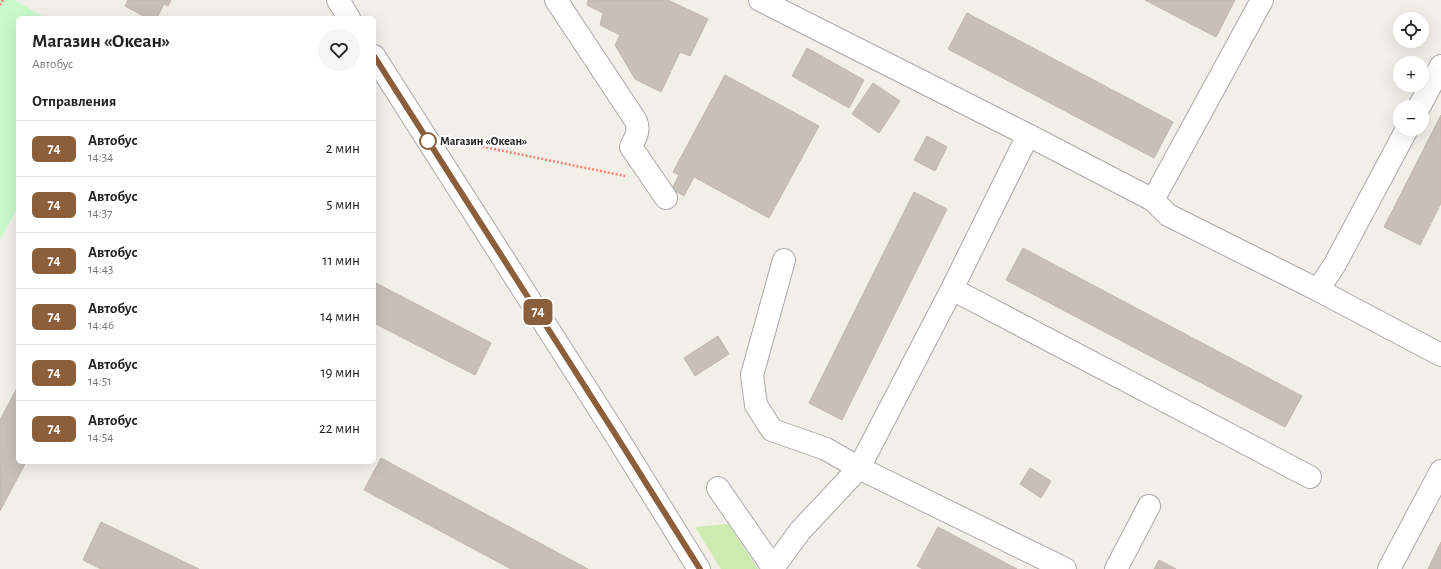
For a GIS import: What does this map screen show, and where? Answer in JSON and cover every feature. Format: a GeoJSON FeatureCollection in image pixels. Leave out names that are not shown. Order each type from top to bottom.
{"type":"FeatureCollection","features":[{"type":"Feature","properties":{"kind":"street"},"geometry":{"type":"LineString","coordinates":[[338,0],[348,16]]}},
{"type":"Feature","properties":{"kind":"street"},"geometry":{"type":"LineString","coordinates":[[556,0],[636,121],[638,127],[636,136],[622,145],[660,190]]}},
{"type":"Feature","properties":{"kind":"street"},"geometry":{"type":"LineString","coordinates":[[760,0],[788,6],[1028,135],[1153,200],[1168,215],[1318,290],[1441,355]]}},
{"type":"Feature","properties":{"kind":"street"},"geometry":{"type":"LineString","coordinates":[[1153,200],[1262,0]]}},
{"type":"Feature","properties":{"kind":"street"},"geometry":{"type":"LineString","coordinates":[[376,59],[617,436],[700,569]]}},
{"type":"Feature","properties":{"kind":"street"},"geometry":{"type":"LineString","coordinates":[[1423,100],[1441,66]]}},
{"type":"Feature","properties":{"kind":"street"},"geometry":{"type":"LineString","coordinates":[[718,488],[774,568],[800,531],[859,468],[952,289],[1028,135]]}},
{"type":"Feature","properties":{"kind":"street"},"geometry":{"type":"LineString","coordinates":[[1318,290],[1335,264],[1403,136]]}},
{"type":"Feature","properties":{"kind":"street"},"geometry":{"type":"LineString","coordinates":[[784,260],[752,375],[756,405],[772,430],[826,449],[859,468],[1065,569]]}},
{"type":"Feature","properties":{"kind":"street"},"geometry":{"type":"LineString","coordinates":[[952,289],[1310,477]]}},
{"type":"Feature","properties":{"kind":"street"},"geometry":{"type":"LineString","coordinates":[[1389,569],[1441,471]]}},
{"type":"Feature","properties":{"kind":"street"},"geometry":{"type":"LineString","coordinates":[[1116,569],[1149,506]]}},
{"type":"Feature","properties":{"kind":"path"},"geometry":{"type":"LineString","coordinates":[[0,5],[3,0]]}},
{"type":"Feature","properties":{"kind":"path"},"geometry":{"type":"LineString","coordinates":[[435,152],[454,141],[660,190]]}},
{"type":"Feature","properties":{"kind":"green space"},"geometry":{"type":"Polygon","coordinates":[[[0,0],[14,0],[42,16],[16,16],[16,211],[0,240],[0,0]]]}},
{"type":"Feature","properties":{"kind":"green space"},"geometry":{"type":"Polygon","coordinates":[[[728,524],[758,569],[721,569],[695,527],[728,524]]]}},
{"type":"Feature","properties":{"kind":"building"},"geometry":{"type":"Polygon","coordinates":[[[128,0],[171,0],[168,6],[164,4],[158,16],[143,16],[125,6],[128,0]]]}},
{"type":"Feature","properties":{"kind":"building"},"geometry":{"type":"Polygon","coordinates":[[[588,0],[668,0],[708,19],[690,56],[680,52],[661,92],[635,79],[615,45],[620,35],[600,25],[603,13],[587,5],[588,0]]]}},
{"type":"Feature","properties":{"kind":"building"},"geometry":{"type":"Polygon","coordinates":[[[1145,0],[1235,0],[1216,37],[1145,0]]]}},
{"type":"Feature","properties":{"kind":"building"},"geometry":{"type":"Polygon","coordinates":[[[967,13],[1173,122],[1154,158],[948,49],[967,13]]]}},
{"type":"Feature","properties":{"kind":"building"},"geometry":{"type":"Polygon","coordinates":[[[807,48],[864,80],[849,108],[792,76],[807,48]]]}},
{"type":"Feature","properties":{"kind":"building"},"geometry":{"type":"Polygon","coordinates":[[[725,75],[819,126],[769,218],[694,177],[684,196],[672,189],[679,175],[673,172],[725,75]]]}},
{"type":"Feature","properties":{"kind":"building"},"geometry":{"type":"Polygon","coordinates":[[[873,83],[900,101],[879,133],[852,114],[873,83]]]}},
{"type":"Feature","properties":{"kind":"building"},"geometry":{"type":"Polygon","coordinates":[[[1441,115],[1441,203],[1420,245],[1384,227],[1441,115]]]}},
{"type":"Feature","properties":{"kind":"building"},"geometry":{"type":"Polygon","coordinates":[[[927,136],[947,147],[935,171],[914,160],[927,136]]]}},
{"type":"Feature","properties":{"kind":"building"},"geometry":{"type":"Polygon","coordinates":[[[914,192],[947,209],[842,420],[809,403],[914,192]]]}},
{"type":"Feature","properties":{"kind":"building"},"geometry":{"type":"Polygon","coordinates":[[[1023,248],[1302,396],[1285,427],[1006,280],[1023,248]]]}},
{"type":"Feature","properties":{"kind":"building"},"geometry":{"type":"Polygon","coordinates":[[[376,283],[491,343],[475,375],[376,324],[376,283]]]}},
{"type":"Feature","properties":{"kind":"building"},"geometry":{"type":"Polygon","coordinates":[[[718,336],[729,354],[695,376],[684,358],[718,336]]]}},
{"type":"Feature","properties":{"kind":"building"},"geometry":{"type":"Polygon","coordinates":[[[16,390],[16,464],[25,464],[0,511],[0,420],[16,390]]]}},
{"type":"Feature","properties":{"kind":"building"},"geometry":{"type":"Polygon","coordinates":[[[381,458],[588,569],[511,569],[364,490],[381,458]]]}},
{"type":"Feature","properties":{"kind":"building"},"geometry":{"type":"Polygon","coordinates":[[[1030,468],[1051,481],[1041,498],[1020,484],[1030,468]]]}},
{"type":"Feature","properties":{"kind":"building"},"geometry":{"type":"Polygon","coordinates":[[[101,522],[199,569],[101,569],[83,560],[101,522]]]}},
{"type":"Feature","properties":{"kind":"building"},"geometry":{"type":"Polygon","coordinates":[[[938,527],[1017,569],[923,569],[917,566],[938,527]]]}},
{"type":"Feature","properties":{"kind":"building"},"geometry":{"type":"Polygon","coordinates":[[[1441,542],[1441,569],[1428,569],[1441,542]]]}},
{"type":"Feature","properties":{"kind":"building"},"geometry":{"type":"Polygon","coordinates":[[[1159,560],[1176,569],[1154,569],[1159,560]]]}},
{"type":"Feature","properties":{"kind":"bus line","name":"74"},"geometry":{"type":"LineString","coordinates":[[376,59],[700,569]]}},
{"type":"Feature","properties":{"kind":"place","name":"Магазин «Океан»"},"geometry":{"type":"Point","coordinates":[428,141]}}]}
